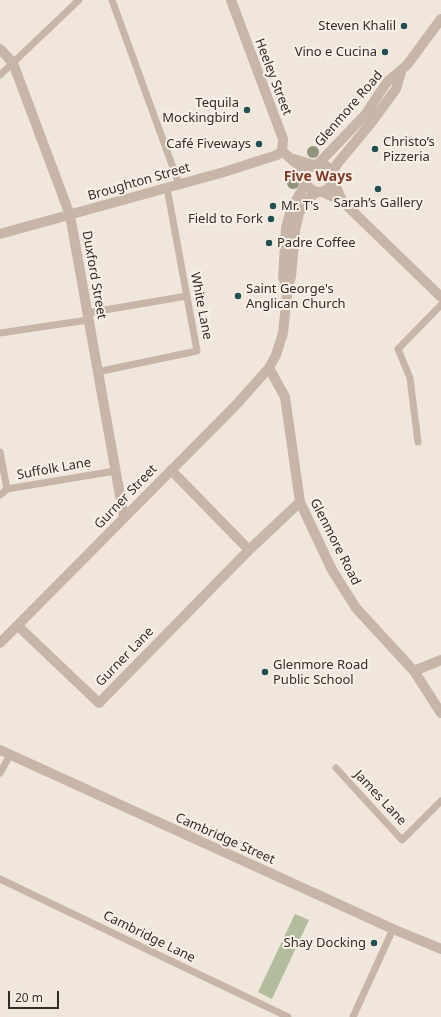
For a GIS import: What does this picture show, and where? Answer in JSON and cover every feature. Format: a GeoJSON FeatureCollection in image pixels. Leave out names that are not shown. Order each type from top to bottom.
{"type":"FeatureCollection","features":[{"type":"Feature","properties":{"kind":"street","name":"Heeley Street"},"geometry":{"type":"LineString","coordinates":[[231,0],[283,139],[282,151]]}},
{"type":"Feature","properties":{"kind":"street","name":"Glenmore Road"},"geometry":{"type":"LineString","coordinates":[[313,167],[365,115],[387,82],[401,72],[441,19]]}},
{"type":"Feature","properties":{"kind":"street","name":"Duxford Street"},"geometry":{"type":"LineString","coordinates":[[0,49],[13,63],[70,215],[124,518]]}},
{"type":"Feature","properties":{"kind":"street","name":"Glenmore Road"},"geometry":{"type":"LineString","coordinates":[[332,176],[337,164],[371,123],[396,89],[401,72]]}},
{"type":"Feature","properties":{"kind":"street","name":"Broughton Street"},"geometry":{"type":"LineString","coordinates":[[0,234],[167,188],[271,157],[282,151]]}},
{"type":"Feature","properties":{"kind":"street"},"geometry":{"type":"LineString","coordinates":[[282,151],[292,159],[313,167],[327,167],[342,201]]}},
{"type":"Feature","properties":{"kind":"street"},"geometry":{"type":"LineString","coordinates":[[288,285],[283,278],[286,228],[290,209],[306,183],[313,167]]}},
{"type":"Feature","properties":{"kind":"street"},"geometry":{"type":"LineString","coordinates":[[269,368],[281,344],[288,285],[291,277],[295,231],[299,213],[309,198],[330,187],[332,176]]}},
{"type":"Feature","properties":{"kind":"street"},"geometry":{"type":"LineString","coordinates":[[306,183],[309,188],[342,201],[441,297]]}},
{"type":"Feature","properties":{"kind":"street","name":"Glenmore Road"},"geometry":{"type":"LineString","coordinates":[[269,368],[285,397],[300,502],[332,570],[356,608],[414,671],[441,713]]}},
{"type":"Feature","properties":{"kind":"street","name":"Gurner Street"},"geometry":{"type":"LineString","coordinates":[[0,643],[235,406],[269,368]]}},
{"type":"Feature","properties":{"kind":"street"},"geometry":{"type":"LineString","coordinates":[[171,470],[249,550]]}},
{"type":"Feature","properties":{"kind":"street","name":"Gurner Lane"},"geometry":{"type":"LineString","coordinates":[[18,626],[99,703],[249,550],[300,502]]}},
{"type":"Feature","properties":{"kind":"street"},"geometry":{"type":"LineString","coordinates":[[414,671],[441,660]]}},
{"type":"Feature","properties":{"kind":"street","name":"Cambridge Street"},"geometry":{"type":"LineString","coordinates":[[0,750],[393,929],[441,949]]}},
{"type":"Feature","properties":{"kind":"lane"},"geometry":{"type":"LineString","coordinates":[[0,75],[79,0]]}},
{"type":"Feature","properties":{"kind":"lane"},"geometry":{"type":"LineString","coordinates":[[112,0],[179,184]]}},
{"type":"Feature","properties":{"kind":"lane","name":"White Lane"},"geometry":{"type":"LineString","coordinates":[[97,372],[197,351],[167,188]]}},
{"type":"Feature","properties":{"kind":"lane"},"geometry":{"type":"LineString","coordinates":[[0,333],[187,296]]}},
{"type":"Feature","properties":{"kind":"lane"},"geometry":{"type":"LineString","coordinates":[[418,442],[410,378],[398,349],[441,304]]}},
{"type":"Feature","properties":{"kind":"lane"},"geometry":{"type":"LineString","coordinates":[[0,452],[7,489]]}},
{"type":"Feature","properties":{"kind":"lane","name":"Suffolk Lane"},"geometry":{"type":"LineString","coordinates":[[0,495],[7,489],[115,471]]}},
{"type":"Feature","properties":{"kind":"lane"},"geometry":{"type":"LineString","coordinates":[[0,773],[10,755]]}},
{"type":"Feature","properties":{"kind":"lane","name":"James Lane"},"geometry":{"type":"LineString","coordinates":[[336,768],[402,840],[441,801]]}},
{"type":"Feature","properties":{"kind":"lane","name":"Cambridge Lane"},"geometry":{"type":"LineString","coordinates":[[0,879],[288,1017]]}},
{"type":"Feature","properties":{"kind":"lane"},"geometry":{"type":"LineString","coordinates":[[353,1017],[393,929]]}},
{"type":"Feature","properties":{"kind":"green space"},"geometry":{"type":"Polygon","coordinates":[[[295,914],[309,920],[272,999],[258,992],[295,914]]]}},
{"type":"Feature","properties":{"kind":"place","name":"Steven Khalil"},"geometry":{"type":"Point","coordinates":[404,26]}},
{"type":"Feature","properties":{"kind":"place","name":"Vino e Cucina"},"geometry":{"type":"Point","coordinates":[385,52]}},
{"type":"Feature","properties":{"kind":"place","name":"Tequila Mockingbird"},"geometry":{"type":"Point","coordinates":[247,110]}},
{"type":"Feature","properties":{"kind":"place","name":"Café Fiveways"},"geometry":{"type":"Point","coordinates":[259,144]}},
{"type":"Feature","properties":{"kind":"place","name":"Christo’s Pizzeria"},"geometry":{"type":"Point","coordinates":[375,149]}},
{"type":"Feature","properties":{"kind":"place","name":"Sarah’s Gallery"},"geometry":{"type":"Point","coordinates":[378,189]}},
{"type":"Feature","properties":{"kind":"place","name":"Mr. T's"},"geometry":{"type":"Point","coordinates":[273,206]}},
{"type":"Feature","properties":{"kind":"place","name":"Field to Fork"},"geometry":{"type":"Point","coordinates":[271,219]}},
{"type":"Feature","properties":{"kind":"place","name":"Padre Coffee"},"geometry":{"type":"Point","coordinates":[269,243]}},
{"type":"Feature","properties":{"kind":"place","name":"Saint George's Anglican Church"},"geometry":{"type":"Point","coordinates":[238,296]}},
{"type":"Feature","properties":{"kind":"place","name":"Glenmore Road Public School"},"geometry":{"type":"Point","coordinates":[265,672]}},
{"type":"Feature","properties":{"kind":"place","name":"Shay Docking"},"geometry":{"type":"Point","coordinates":[374,943]}},
{"type":"Feature","properties":{"kind":"district","name":"Five Ways"},"geometry":{"type":"Point","coordinates":[318,177]}}]}
